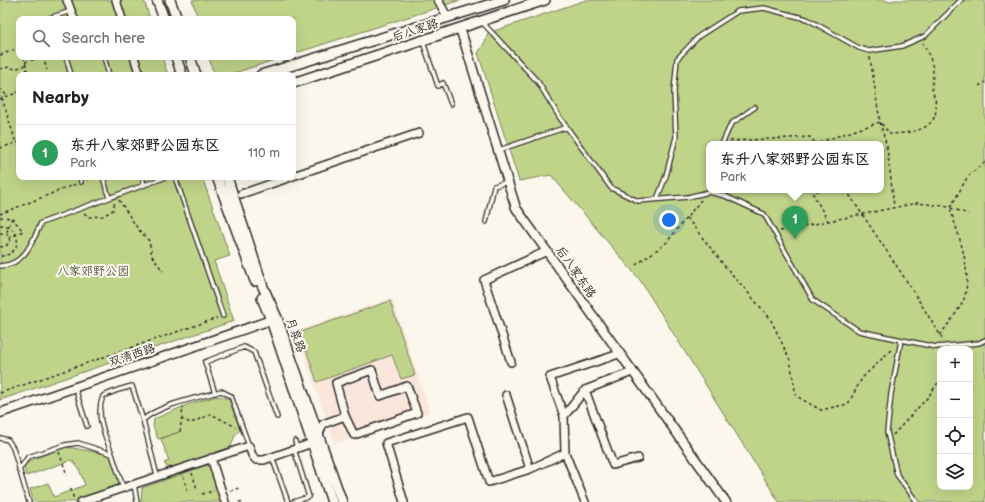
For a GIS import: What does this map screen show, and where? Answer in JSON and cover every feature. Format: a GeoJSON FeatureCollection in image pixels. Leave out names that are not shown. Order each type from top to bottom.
{"type":"FeatureCollection","features":[{"type":"Feature","properties":{"kind":"main road"},"geometry":{"type":"LineString","coordinates":[[157,0],[163,16]]}},
{"type":"Feature","properties":{"kind":"main road"},"geometry":{"type":"LineString","coordinates":[[170,0],[176,16]]}},
{"type":"Feature","properties":{"kind":"main road","name":"后八家路"},"geometry":{"type":"LineString","coordinates":[[271,72],[504,0]]}},
{"type":"Feature","properties":{"kind":"main road","name":"后八家路"},"geometry":{"type":"LineString","coordinates":[[296,82],[545,0]]}},
{"type":"Feature","properties":{"kind":"main road"},"geometry":{"type":"LineString","coordinates":[[177,60],[181,72]]}},
{"type":"Feature","properties":{"kind":"main road"},"geometry":{"type":"LineString","coordinates":[[191,60],[195,72]]}},
{"type":"Feature","properties":{"kind":"main road","name":"月泉路"},"geometry":{"type":"LineString","coordinates":[[218,180],[258,291],[271,320],[332,502]]}},
{"type":"Feature","properties":{"kind":"main road","name":"月泉路"},"geometry":{"type":"LineString","coordinates":[[228,180],[263,287],[277,318],[342,502]]}},
{"type":"Feature","properties":{"kind":"street"},"geometry":{"type":"LineString","coordinates":[[67,0],[73,16]]}},
{"type":"Feature","properties":{"kind":"street"},"geometry":{"type":"LineString","coordinates":[[116,0],[121,16]]}},
{"type":"Feature","properties":{"kind":"street"},"geometry":{"type":"LineString","coordinates":[[438,0],[448,18]]}},
{"type":"Feature","properties":{"kind":"street","name":"后八家东路"},"geometry":{"type":"LineString","coordinates":[[460,28],[516,208],[726,502]]}},
{"type":"Feature","properties":{"kind":"street"},"geometry":{"type":"LineString","coordinates":[[135,60],[139,72]]}},
{"type":"Feature","properties":{"kind":"street"},"geometry":{"type":"LineString","coordinates":[[296,176],[419,134]]}},
{"type":"Feature","properties":{"kind":"street"},"geometry":{"type":"LineString","coordinates":[[241,194],[283,180]]}},
{"type":"Feature","properties":{"kind":"street"},"geometry":{"type":"LineString","coordinates":[[511,362],[484,280],[547,251]]}},
{"type":"Feature","properties":{"kind":"street","name":"双清西路"},"geometry":{"type":"LineString","coordinates":[[0,413],[271,320]]}},
{"type":"Feature","properties":{"kind":"street"},"geometry":{"type":"LineString","coordinates":[[585,502],[565,453],[564,416],[550,377],[619,354]]}},
{"type":"Feature","properties":{"kind":"street"},"geometry":{"type":"LineString","coordinates":[[372,370],[380,396],[407,386],[417,413],[354,435],[345,416],[336,383],[372,370]]}},
{"type":"Feature","properties":{"kind":"street"},"geometry":{"type":"LineString","coordinates":[[564,416],[585,390],[632,372]]}},
{"type":"Feature","properties":{"kind":"street"},"geometry":{"type":"LineString","coordinates":[[585,390],[612,465],[638,458]]}},
{"type":"Feature","properties":{"kind":"street"},"geometry":{"type":"LineString","coordinates":[[506,395],[530,469]]}},
{"type":"Feature","properties":{"kind":"street"},"geometry":{"type":"LineString","coordinates":[[319,434],[323,424],[345,416]]}},
{"type":"Feature","properties":{"kind":"street"},"geometry":{"type":"LineString","coordinates":[[404,502],[386,444],[468,417],[489,482],[530,469],[565,453]]}},
{"type":"Feature","properties":{"kind":"street"},"geometry":{"type":"LineString","coordinates":[[82,502],[249,446],[256,460],[264,460],[295,446],[312,443]]}},
{"type":"Feature","properties":{"kind":"street"},"geometry":{"type":"LineString","coordinates":[[211,458],[225,502]]}},
{"type":"Feature","properties":{"kind":"lane"},"geometry":{"type":"LineString","coordinates":[[657,199],[666,176],[676,137],[674,92],[677,59],[698,36],[738,11],[764,8],[807,19],[859,48],[869,51],[902,46],[925,36],[960,0]]}},
{"type":"Feature","properties":{"kind":"lane"},"geometry":{"type":"LineString","coordinates":[[55,16],[71,11]]}},
{"type":"Feature","properties":{"kind":"lane"},"geometry":{"type":"LineString","coordinates":[[481,21],[538,82],[567,127],[612,188],[638,200],[688,197],[706,192]]}},
{"type":"Feature","properties":{"kind":"lane"},"geometry":{"type":"LineString","coordinates":[[422,41],[438,86],[444,83],[451,104]]}},
{"type":"Feature","properties":{"kind":"lane"},"geometry":{"type":"LineString","coordinates":[[67,60],[71,72]]}},
{"type":"Feature","properties":{"kind":"lane"},"geometry":{"type":"LineString","coordinates":[[105,60],[109,72]]}},
{"type":"Feature","properties":{"kind":"lane"},"geometry":{"type":"LineString","coordinates":[[724,141],[730,124],[755,107]]}},
{"type":"Feature","properties":{"kind":"lane"},"geometry":{"type":"LineString","coordinates":[[498,150],[567,127]]}},
{"type":"Feature","properties":{"kind":"lane"},"geometry":{"type":"LineString","coordinates":[[103,180],[109,198]]}},
{"type":"Feature","properties":{"kind":"lane"},"geometry":{"type":"LineString","coordinates":[[143,180],[144,185]]}},
{"type":"Feature","properties":{"kind":"lane"},"geometry":{"type":"LineString","coordinates":[[0,266],[14,264],[24,255],[41,222],[158,180]]}},
{"type":"Feature","properties":{"kind":"lane"},"geometry":{"type":"LineString","coordinates":[[176,180],[223,316]]}},
{"type":"Feature","properties":{"kind":"lane"},"geometry":{"type":"LineString","coordinates":[[486,222],[494,186],[508,182]]}},
{"type":"Feature","properties":{"kind":"lane"},"geometry":{"type":"LineString","coordinates":[[715,193],[764,214],[813,300],[859,331],[937,347]]}},
{"type":"Feature","properties":{"kind":"lane"},"geometry":{"type":"LineString","coordinates":[[901,340],[891,394],[887,432],[897,475],[917,502]]}},
{"type":"Feature","properties":{"kind":"lane"},"geometry":{"type":"LineString","coordinates":[[947,346],[980,343],[985,340]]}},
{"type":"Feature","properties":{"kind":"lane"},"geometry":{"type":"LineString","coordinates":[[216,393],[205,362],[244,347],[254,352],[277,417]]}},
{"type":"Feature","properties":{"kind":"lane"},"geometry":{"type":"LineString","coordinates":[[124,488],[100,420],[99,406],[103,396],[118,390],[132,386],[143,420],[157,476]]}},
{"type":"Feature","properties":{"kind":"lane"},"geometry":{"type":"LineString","coordinates":[[75,387],[87,426]]}},
{"type":"Feature","properties":{"kind":"lane"},"geometry":{"type":"LineString","coordinates":[[143,420],[150,414],[221,391],[230,396],[249,446]]}},
{"type":"Feature","properties":{"kind":"lane"},"geometry":{"type":"LineString","coordinates":[[0,438],[8,440],[12,448],[29,502]]}},
{"type":"Feature","properties":{"kind":"lane"},"geometry":{"type":"LineString","coordinates":[[19,470],[28,457],[58,447],[78,443],[112,454]]}},
{"type":"Feature","properties":{"kind":"lane"},"geometry":{"type":"LineString","coordinates":[[293,502],[309,497],[295,446]]}},
{"type":"Feature","properties":{"kind":"lane"},"geometry":{"type":"LineString","coordinates":[[272,456],[288,502]]}},
{"type":"Feature","properties":{"kind":"lane"},"geometry":{"type":"LineString","coordinates":[[134,484],[137,502]]}},
{"type":"Feature","properties":{"kind":"path"},"geometry":{"type":"LineString","coordinates":[[880,122],[890,134],[899,134],[921,130],[929,126],[935,117],[936,107],[931,79],[933,71],[929,56],[921,38]]}},
{"type":"Feature","properties":{"kind":"path"},"geometry":{"type":"LineString","coordinates":[[0,54],[16,49]]}},
{"type":"Feature","properties":{"kind":"path"},"geometry":{"type":"LineString","coordinates":[[869,51],[880,122],[887,147],[894,206]]}},
{"type":"Feature","properties":{"kind":"path"},"geometry":{"type":"LineString","coordinates":[[24,60],[27,72]]}},
{"type":"Feature","properties":{"kind":"path"},"geometry":{"type":"LineString","coordinates":[[0,69],[8,67],[15,69],[34,60]]}},
{"type":"Feature","properties":{"kind":"path"},"geometry":{"type":"LineString","coordinates":[[43,60],[47,70]]}},
{"type":"Feature","properties":{"kind":"path"},"geometry":{"type":"LineString","coordinates":[[979,86],[985,82]]}},
{"type":"Feature","properties":{"kind":"path"},"geometry":{"type":"LineString","coordinates":[[0,88],[7,96]]}},
{"type":"Feature","properties":{"kind":"path"},"geometry":{"type":"LineString","coordinates":[[16,93],[1,98],[16,138]]}},
{"type":"Feature","properties":{"kind":"path"},"geometry":{"type":"LineString","coordinates":[[824,141],[880,122]]}},
{"type":"Feature","properties":{"kind":"path"},"geometry":{"type":"LineString","coordinates":[[752,141],[810,137],[813,141]]}},
{"type":"Feature","properties":{"kind":"path"},"geometry":{"type":"LineString","coordinates":[[0,148],[16,144]]}},
{"type":"Feature","properties":{"kind":"path"},"geometry":{"type":"LineString","coordinates":[[940,335],[964,300],[967,278],[962,246],[950,208],[968,176],[985,162]]}},
{"type":"Feature","properties":{"kind":"path"},"geometry":{"type":"LineString","coordinates":[[0,214],[88,180]]}},
{"type":"Feature","properties":{"kind":"path"},"geometry":{"type":"LineString","coordinates":[[636,265],[666,243],[687,218],[694,207],[707,193]]}},
{"type":"Feature","properties":{"kind":"path"},"geometry":{"type":"LineString","coordinates":[[848,193],[947,346]]}},
{"type":"Feature","properties":{"kind":"path"},"geometry":{"type":"LineString","coordinates":[[813,194],[828,220]]}},
{"type":"Feature","properties":{"kind":"path"},"geometry":{"type":"LineString","coordinates":[[80,209],[89,217],[103,216],[113,210],[116,195]]}},
{"type":"Feature","properties":{"kind":"path"},"geometry":{"type":"LineString","coordinates":[[116,195],[138,229],[149,241],[152,256],[163,271]]}},
{"type":"Feature","properties":{"kind":"path"},"geometry":{"type":"LineString","coordinates":[[774,233],[894,206],[917,203],[950,208],[968,214]]}},
{"type":"Feature","properties":{"kind":"path"},"geometry":{"type":"LineString","coordinates":[[0,217],[12,218],[23,231],[9,238]]}},
{"type":"Feature","properties":{"kind":"path"},"geometry":{"type":"LineString","coordinates":[[6,234],[12,218]]}},
{"type":"Feature","properties":{"kind":"path"},"geometry":{"type":"LineString","coordinates":[[687,218],[724,265],[770,318],[790,360],[796,396],[821,410],[848,404],[862,378],[901,340]]}},
{"type":"Feature","properties":{"kind":"path"},"geometry":{"type":"LineString","coordinates":[[0,224],[9,226],[16,234],[18,241],[14,250],[6,256],[0,256]]}},
{"type":"Feature","properties":{"kind":"path"},"geometry":{"type":"LineString","coordinates":[[0,233],[6,234],[9,238],[8,245],[0,247]]}},
{"type":"Feature","properties":{"kind":"path"},"geometry":{"type":"LineString","coordinates":[[0,393],[223,316]]}},
{"type":"Feature","properties":{"kind":"path"},"geometry":{"type":"LineString","coordinates":[[889,440],[928,397],[939,382]]}},
{"type":"Feature","properties":{"kind":"path"},"geometry":{"type":"LineString","coordinates":[[180,432],[184,402]]}},
{"type":"Feature","properties":{"kind":"path"},"geometry":{"type":"LineString","coordinates":[[181,420],[191,423],[211,414],[243,430]]}},
{"type":"Feature","properties":{"kind":"path"},"geometry":{"type":"LineString","coordinates":[[58,447],[67,475]]}},
{"type":"Feature","properties":{"kind":"path"},"geometry":{"type":"LineString","coordinates":[[190,466],[197,489]]}},
{"type":"Feature","properties":{"kind":"path"},"geometry":{"type":"LineString","coordinates":[[180,469],[188,492]]}},
{"type":"Feature","properties":{"kind":"path"},"geometry":{"type":"LineString","coordinates":[[222,493],[239,488]]}},
{"type":"Feature","properties":{"kind":"path"},"geometry":{"type":"LineString","coordinates":[[70,489],[74,502]]}},
{"type":"Feature","properties":{"kind":"path"},"geometry":{"type":"LineString","coordinates":[[202,494],[214,491]]}},
{"type":"Feature","properties":{"kind":"path"},"geometry":{"type":"LineString","coordinates":[[239,502],[244,500]]}},
{"type":"Feature","properties":{"kind":"shaded area"},"geometry":{"type":"Polygon","coordinates":[[[392,298],[430,412],[335,444],[296,331],[392,298]]]}},
{"type":"Feature","properties":{"kind":"green space","name":"八家郊野公园"},"geometry":{"type":"Polygon","coordinates":[[[0,0],[144,0],[149,16],[16,16],[16,60],[163,60],[167,72],[16,72],[16,180],[203,180],[230,256],[214,261],[234,321],[0,400],[0,0]]]}},
{"type":"Feature","properties":{"kind":"green space"},"geometry":{"type":"Polygon","coordinates":[[[192,0],[461,0],[296,53],[296,16],[197,16],[192,0]]]}},
{"type":"Feature","properties":{"kind":"green space"},"geometry":{"type":"Polygon","coordinates":[[[586,0],[886,0],[888,2],[895,0],[985,0],[985,502],[779,502],[640,280],[551,175],[519,181],[478,53],[485,42],[488,33],[586,0]]]}},
{"type":"Feature","properties":{"kind":"green space"},"geometry":{"type":"Polygon","coordinates":[[[210,60],[275,60],[237,72],[216,72],[212,69],[210,60]]]}},
{"type":"Feature","properties":{"kind":"green space"},"geometry":{"type":"Polygon","coordinates":[[[390,301],[415,375],[401,379],[392,355],[317,382],[300,332],[390,301]]]}},
{"type":"Feature","properties":{"kind":"green space"},"geometry":{"type":"Polygon","coordinates":[[[217,396],[229,399],[240,430],[235,435],[230,449],[172,468],[166,466],[164,463],[169,461],[161,439],[179,432],[158,439],[153,426],[154,419],[187,405],[217,396]]]}},
{"type":"Feature","properties":{"kind":"green space"},"geometry":{"type":"Polygon","coordinates":[[[67,447],[111,455],[122,487],[76,502],[34,502],[30,489],[48,483],[54,497],[85,485],[79,469],[72,460],[26,476],[24,465],[36,458],[67,447]]]}},
{"type":"Feature","properties":{"kind":"green space"},"geometry":{"type":"Polygon","coordinates":[[[207,465],[213,470],[223,502],[141,502],[142,488],[207,465]]]}},
{"type":"Feature","properties":{"kind":"place","name":"东升八家郊野公园东区"},"geometry":{"type":"Point","coordinates":[795,239]}}]}
